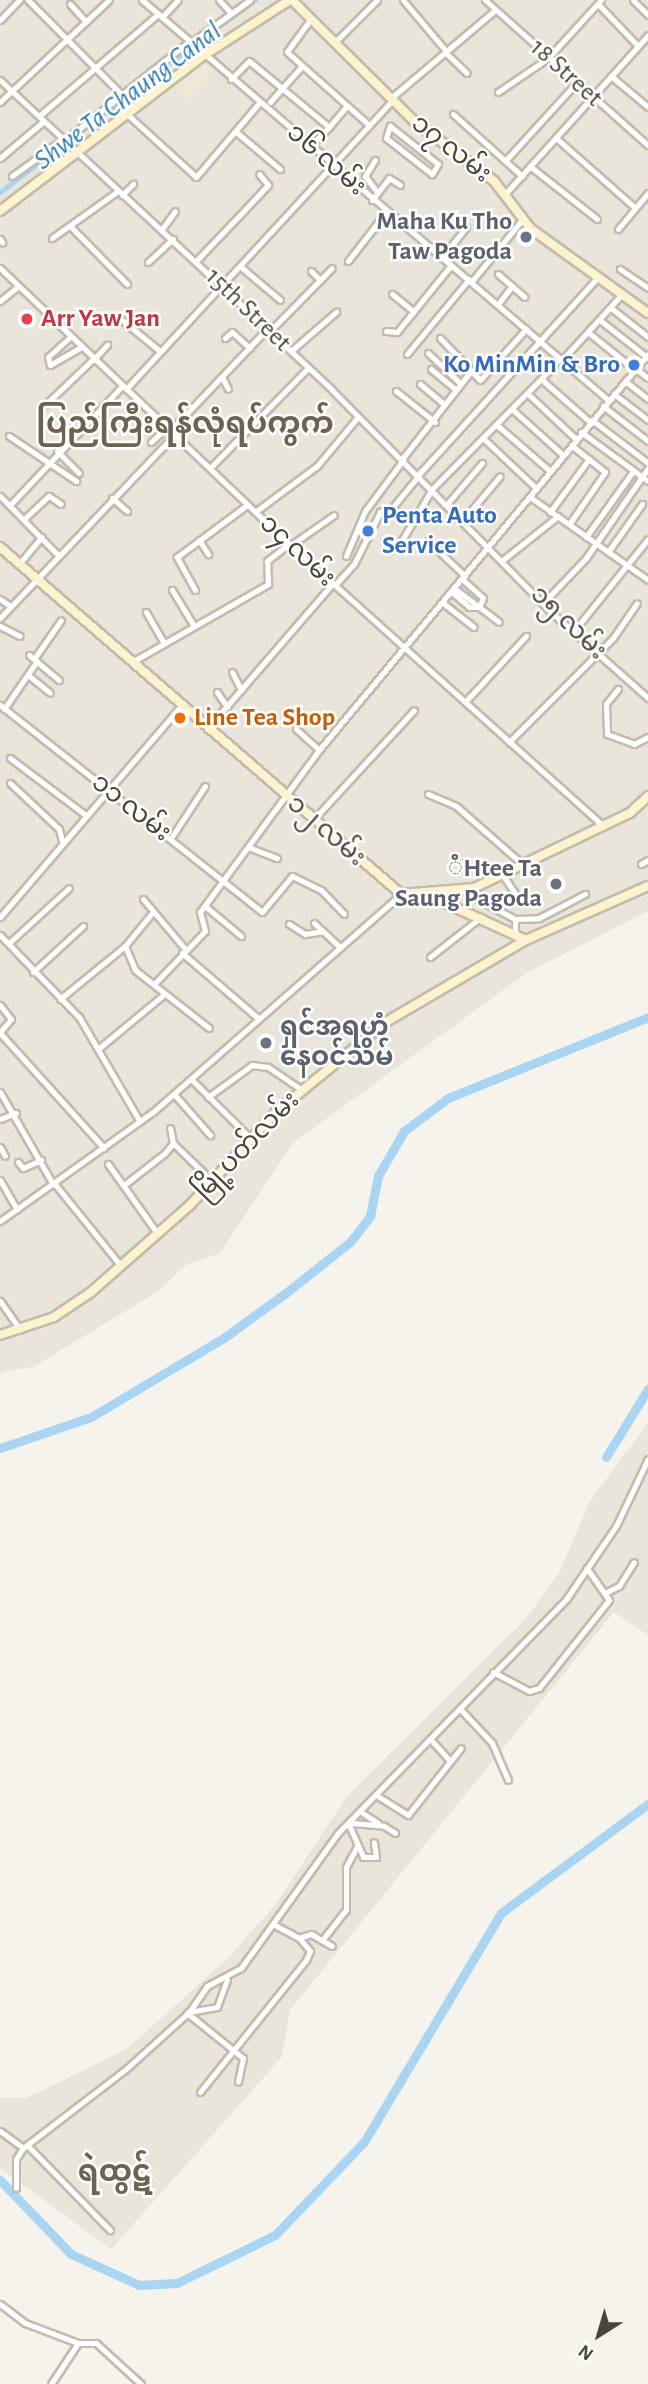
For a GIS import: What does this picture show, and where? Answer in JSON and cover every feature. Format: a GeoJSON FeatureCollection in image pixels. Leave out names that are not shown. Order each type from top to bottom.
{"type":"FeatureCollection","features":[{"type":"Feature","properties":{"kind":"main road","name":"၁၇ လမ်း"},"geometry":{"type":"LineString","coordinates":[[291,0],[426,132],[505,194],[522,220],[597,278],[648,313]]}},
{"type":"Feature","properties":{"kind":"main road"},"geometry":{"type":"LineString","coordinates":[[0,211],[68,144],[127,114],[199,53],[291,0]]}},
{"type":"Feature","properties":{"kind":"main road"},"geometry":{"type":"LineString","coordinates":[[0,547],[36,579]]}},
{"type":"Feature","properties":{"kind":"main road","name":"၁၂ လမ်း"},"geometry":{"type":"LineString","coordinates":[[36,579],[207,730],[401,894],[481,917],[515,932],[526,940]]}},
{"type":"Feature","properties":{"kind":"main road"},"geometry":{"type":"LineString","coordinates":[[401,894],[463,891],[602,825],[648,797]]}},
{"type":"Feature","properties":{"kind":"main road","name":"မြို့ပတ်လမ်း"},"geometry":{"type":"LineString","coordinates":[[0,1335],[68,1310],[213,1182],[251,1139],[302,1090],[386,1022],[526,940],[648,886]]}},
{"type":"Feature","properties":{"kind":"street"},"geometry":{"type":"LineString","coordinates":[[0,20],[19,0]]}},
{"type":"Feature","properties":{"kind":"street"},"geometry":{"type":"LineString","coordinates":[[28,0],[70,37],[122,95]]}},
{"type":"Feature","properties":{"kind":"street"},"geometry":{"type":"LineString","coordinates":[[0,102],[109,0]]}},
{"type":"Feature","properties":{"kind":"street","name":"၁၆ လမ်း"},"geometry":{"type":"LineString","coordinates":[[142,0],[199,53],[470,280],[608,400]]}},
{"type":"Feature","properties":{"kind":"street"},"geometry":{"type":"LineString","coordinates":[[39,116],[178,0]]}},
{"type":"Feature","properties":{"kind":"street"},"geometry":{"type":"LineString","coordinates":[[219,0],[231,13]]}},
{"type":"Feature","properties":{"kind":"street"},"geometry":{"type":"LineString","coordinates":[[12,176],[68,144],[122,95],[250,0]]}},
{"type":"Feature","properties":{"kind":"street"},"geometry":{"type":"LineString","coordinates":[[334,43],[377,0]]}},
{"type":"Feature","properties":{"kind":"street"},"geometry":{"type":"LineString","coordinates":[[403,0],[445,52],[467,73]]}},
{"type":"Feature","properties":{"kind":"street","name":"18 Street"},"geometry":{"type":"LineString","coordinates":[[485,0],[648,145]]}},
{"type":"Feature","properties":{"kind":"street"},"geometry":{"type":"LineString","coordinates":[[633,0],[648,15]]}},
{"type":"Feature","properties":{"kind":"street"},"geometry":{"type":"LineString","coordinates":[[498,92],[548,58],[599,2],[638,46]]}},
{"type":"Feature","properties":{"kind":"street"},"geometry":{"type":"LineString","coordinates":[[70,4],[86,22]]}},
{"type":"Feature","properties":{"kind":"street"},"geometry":{"type":"LineString","coordinates":[[10,505],[49,458],[88,428],[124,387],[223,287],[391,99],[495,10]]}},
{"type":"Feature","properties":{"kind":"street"},"geometry":{"type":"LineString","coordinates":[[310,20],[286,50],[369,125]]}},
{"type":"Feature","properties":{"kind":"street"},"geometry":{"type":"LineString","coordinates":[[505,194],[648,35]]}},
{"type":"Feature","properties":{"kind":"street"},"geometry":{"type":"LineString","coordinates":[[231,79],[249,61],[329,127]]}},
{"type":"Feature","properties":{"kind":"street"},"geometry":{"type":"LineString","coordinates":[[270,102],[302,66]]}},
{"type":"Feature","properties":{"kind":"street"},"geometry":{"type":"LineString","coordinates":[[611,76],[648,107]]}},
{"type":"Feature","properties":{"kind":"street","name":"15th Street"},"geometry":{"type":"LineString","coordinates":[[0,80],[309,368],[490,546]]}},
{"type":"Feature","properties":{"kind":"street"},"geometry":{"type":"LineString","coordinates":[[506,160],[576,83]]}},
{"type":"Feature","properties":{"kind":"street"},"geometry":{"type":"LineString","coordinates":[[127,114],[196,177],[259,103]]}},
{"type":"Feature","properties":{"kind":"street"},"geometry":{"type":"LineString","coordinates":[[309,146],[346,107]]}},
{"type":"Feature","properties":{"kind":"street"},"geometry":{"type":"LineString","coordinates":[[453,114],[522,176]]}},
{"type":"Feature","properties":{"kind":"street"},"geometry":{"type":"LineString","coordinates":[[1,156],[44,121]]}},
{"type":"Feature","properties":{"kind":"street"},"geometry":{"type":"LineString","coordinates":[[392,125],[417,146],[438,165],[430,175],[385,133],[392,125]]}},
{"type":"Feature","properties":{"kind":"street"},"geometry":{"type":"LineString","coordinates":[[235,131],[280,169]]}},
{"type":"Feature","properties":{"kind":"street"},"geometry":{"type":"LineString","coordinates":[[417,146],[426,132]]}},
{"type":"Feature","properties":{"kind":"street"},"geometry":{"type":"LineString","coordinates":[[556,138],[635,208]]}},
{"type":"Feature","properties":{"kind":"street"},"geometry":{"type":"LineString","coordinates":[[375,160],[365,176],[377,192]]}},
{"type":"Feature","properties":{"kind":"street"},"geometry":{"type":"LineString","coordinates":[[531,167],[597,219]]}},
{"type":"Feature","properties":{"kind":"street"},"geometry":{"type":"LineString","coordinates":[[196,261],[268,185],[259,174]]}},
{"type":"Feature","properties":{"kind":"street"},"geometry":{"type":"LineString","coordinates":[[372,200],[391,177],[400,185]]}},
{"type":"Feature","properties":{"kind":"street"},"geometry":{"type":"LineString","coordinates":[[52,237],[133,184]]}},
{"type":"Feature","properties":{"kind":"street"},"geometry":{"type":"LineString","coordinates":[[618,229],[648,193]]}},
{"type":"Feature","properties":{"kind":"street"},"geometry":{"type":"LineString","coordinates":[[162,229],[175,211]]}},
{"type":"Feature","properties":{"kind":"street"},"geometry":{"type":"LineString","coordinates":[[348,261],[386,212]]}},
{"type":"Feature","properties":{"kind":"street"},"geometry":{"type":"LineString","coordinates":[[407,354],[522,220]]}},
{"type":"Feature","properties":{"kind":"street"},"geometry":{"type":"LineString","coordinates":[[71,226],[127,284]]}},
{"type":"Feature","properties":{"kind":"street"},"geometry":{"type":"LineString","coordinates":[[442,257],[466,227]]}},
{"type":"Feature","properties":{"kind":"street"},"geometry":{"type":"LineString","coordinates":[[148,262],[173,239]]}},
{"type":"Feature","properties":{"kind":"street"},"geometry":{"type":"LineString","coordinates":[[386,331],[397,332],[451,265]]}},
{"type":"Feature","properties":{"kind":"street"},"geometry":{"type":"LineString","coordinates":[[241,267],[280,300]]}},
{"type":"Feature","properties":{"kind":"street","name":"၁၄ လမ်း"},"geometry":{"type":"LineString","coordinates":[[0,268],[79,348],[171,430],[290,545],[602,825]]}},
{"type":"Feature","properties":{"kind":"street"},"geometry":{"type":"LineString","coordinates":[[0,618],[60,556],[171,430],[332,268]]}},
{"type":"Feature","properties":{"kind":"street"},"geometry":{"type":"LineString","coordinates":[[620,269],[648,288]]}},
{"type":"Feature","properties":{"kind":"street"},"geometry":{"type":"LineString","coordinates":[[311,271],[324,288]]}},
{"type":"Feature","properties":{"kind":"street"},"geometry":{"type":"LineString","coordinates":[[498,274],[524,297]]}},
{"type":"Feature","properties":{"kind":"street"},"geometry":{"type":"LineString","coordinates":[[207,730],[354,564],[380,512],[393,508],[418,475],[597,278]]}},
{"type":"Feature","properties":{"kind":"street"},"geometry":{"type":"LineString","coordinates":[[0,301],[17,286]]}},
{"type":"Feature","properties":{"kind":"street"},"geometry":{"type":"LineString","coordinates":[[498,304],[512,286]]}},
{"type":"Feature","properties":{"kind":"street"},"geometry":{"type":"LineString","coordinates":[[392,294],[414,312]]}},
{"type":"Feature","properties":{"kind":"street"},"geometry":{"type":"LineString","coordinates":[[398,547],[432,489],[485,440],[541,379],[601,321],[622,294]]}},
{"type":"Feature","properties":{"kind":"street"},"geometry":{"type":"LineString","coordinates":[[611,308],[648,337]]}},
{"type":"Feature","properties":{"kind":"street"},"geometry":{"type":"LineString","coordinates":[[291,351],[336,312]]}},
{"type":"Feature","properties":{"kind":"street"},"geometry":{"type":"LineString","coordinates":[[122,320],[161,352]]}},
{"type":"Feature","properties":{"kind":"street"},"geometry":{"type":"LineString","coordinates":[[155,983],[206,928],[200,912],[319,750],[464,578],[570,445],[647,356],[601,321]]}},
{"type":"Feature","properties":{"kind":"street"},"geometry":{"type":"LineString","coordinates":[[440,338],[482,380],[526,329]]}},
{"type":"Feature","properties":{"kind":"street"},"geometry":{"type":"LineString","coordinates":[[225,338],[232,332],[250,348]]}},
{"type":"Feature","properties":{"kind":"street"},"geometry":{"type":"LineString","coordinates":[[589,333],[648,378]]}},
{"type":"Feature","properties":{"kind":"street"},"geometry":{"type":"LineString","coordinates":[[69,338],[48,358],[50,365],[79,348]]}},
{"type":"Feature","properties":{"kind":"street"},"geometry":{"type":"LineString","coordinates":[[46,404],[107,345]]}},
{"type":"Feature","properties":{"kind":"street"},"geometry":{"type":"LineString","coordinates":[[428,353],[460,383]]}},
{"type":"Feature","properties":{"kind":"street"},"geometry":{"type":"LineString","coordinates":[[210,468],[309,368]]}},
{"type":"Feature","properties":{"kind":"street"},"geometry":{"type":"LineString","coordinates":[[431,369],[455,389]]}},
{"type":"Feature","properties":{"kind":"street"},"geometry":{"type":"LineString","coordinates":[[346,556],[365,511],[403,459],[435,422],[443,403],[471,371]]}},
{"type":"Feature","properties":{"kind":"street"},"geometry":{"type":"LineString","coordinates":[[222,377],[228,389]]}},
{"type":"Feature","properties":{"kind":"street"},"geometry":{"type":"LineString","coordinates":[[541,379],[648,466],[645,479],[597,544],[543,603]]}},
{"type":"Feature","properties":{"kind":"street"},"geometry":{"type":"LineString","coordinates":[[625,381],[648,399]]}},
{"type":"Feature","properties":{"kind":"street"},"geometry":{"type":"LineString","coordinates":[[420,384],[443,403]]}},
{"type":"Feature","properties":{"kind":"street"},"geometry":{"type":"LineString","coordinates":[[396,391],[435,422]]}},
{"type":"Feature","properties":{"kind":"street"},"geometry":{"type":"LineString","coordinates":[[527,394],[576,439]]}},
{"type":"Feature","properties":{"kind":"street"},"geometry":{"type":"LineString","coordinates":[[614,394],[648,420]]}},
{"type":"Feature","properties":{"kind":"street"},"geometry":{"type":"LineString","coordinates":[[603,406],[648,441]]}},
{"type":"Feature","properties":{"kind":"street"},"geometry":{"type":"LineString","coordinates":[[513,410],[563,455]]}},
{"type":"Feature","properties":{"kind":"street"},"geometry":{"type":"LineString","coordinates":[[255,512],[317,466],[358,417]]}},
{"type":"Feature","properties":{"kind":"street"},"geometry":{"type":"LineString","coordinates":[[498,426],[550,471]]}},
{"type":"Feature","properties":{"kind":"street"},"geometry":{"type":"LineString","coordinates":[[151,442],[171,430]]}},
{"type":"Feature","properties":{"kind":"street"},"geometry":{"type":"LineString","coordinates":[[581,432],[645,479]]}},
{"type":"Feature","properties":{"kind":"street"},"geometry":{"type":"LineString","coordinates":[[9,436],[49,458],[76,481]]}},
{"type":"Feature","properties":{"kind":"street"},"geometry":{"type":"LineString","coordinates":[[485,440],[536,488]]}},
{"type":"Feature","properties":{"kind":"street"},"geometry":{"type":"LineString","coordinates":[[570,445],[589,458],[604,475],[570,523]]}},
{"type":"Feature","properties":{"kind":"street"},"geometry":{"type":"LineString","coordinates":[[57,451],[79,473]]}},
{"type":"Feature","properties":{"kind":"street"},"geometry":{"type":"LineString","coordinates":[[550,512],[589,458]]}},
{"type":"Feature","properties":{"kind":"street"},"geometry":{"type":"LineString","coordinates":[[447,504],[482,463]]}},
{"type":"Feature","properties":{"kind":"street"},"geometry":{"type":"LineString","coordinates":[[586,537],[634,470]]}},
{"type":"Feature","properties":{"kind":"street"},"geometry":{"type":"LineString","coordinates":[[463,520],[500,476]]}},
{"type":"Feature","properties":{"kind":"street"},"geometry":{"type":"LineString","coordinates":[[0,496],[60,556]]}},
{"type":"Feature","properties":{"kind":"street"},"geometry":{"type":"LineString","coordinates":[[24,519],[49,496],[61,504]]}},
{"type":"Feature","properties":{"kind":"street"},"geometry":{"type":"LineString","coordinates":[[530,497],[648,580]]}},
{"type":"Feature","properties":{"kind":"street"},"geometry":{"type":"LineString","coordinates":[[112,498],[127,511]]}},
{"type":"Feature","properties":{"kind":"street"},"geometry":{"type":"LineString","coordinates":[[608,552],[642,504]]}},
{"type":"Feature","properties":{"kind":"street"},"geometry":{"type":"LineString","coordinates":[[195,590],[177,559],[247,505]]}},
{"type":"Feature","properties":{"kind":"street"},"geometry":{"type":"LineString","coordinates":[[132,663],[268,584],[268,561],[334,515]]}},
{"type":"Feature","properties":{"kind":"street"},"geometry":{"type":"LineString","coordinates":[[504,559],[558,516]]}},
{"type":"Feature","properties":{"kind":"street"},"geometry":{"type":"LineString","coordinates":[[18,564],[42,537]]}},
{"type":"Feature","properties":{"kind":"street"},"geometry":{"type":"LineString","coordinates":[[573,632],[629,566],[648,539]]}},
{"type":"Feature","properties":{"kind":"street"},"geometry":{"type":"LineString","coordinates":[[199,540],[208,554]]}},
{"type":"Feature","properties":{"kind":"street"},"geometry":{"type":"LineString","coordinates":[[428,541],[483,598],[479,607]]}},
{"type":"Feature","properties":{"kind":"street","name":"၁၅ လမ်း"},"geometry":{"type":"LineString","coordinates":[[490,546],[573,632],[648,698]]}},
{"type":"Feature","properties":{"kind":"street"},"geometry":{"type":"LineString","coordinates":[[172,590],[194,626]]}},
{"type":"Feature","properties":{"kind":"street"},"geometry":{"type":"LineString","coordinates":[[453,590],[469,607],[479,607]]}},
{"type":"Feature","properties":{"kind":"street"},"geometry":{"type":"LineString","coordinates":[[453,590],[499,622]]}},
{"type":"Feature","properties":{"kind":"street"},"geometry":{"type":"LineString","coordinates":[[0,599],[10,606]]}},
{"type":"Feature","properties":{"kind":"street"},"geometry":{"type":"LineString","coordinates":[[443,603],[474,627]]}},
{"type":"Feature","properties":{"kind":"street"},"geometry":{"type":"LineString","coordinates":[[509,742],[598,654],[637,603]]}},
{"type":"Feature","properties":{"kind":"street"},"geometry":{"type":"LineString","coordinates":[[460,618],[469,607]]}},
{"type":"Feature","properties":{"kind":"street"},"geometry":{"type":"LineString","coordinates":[[146,612],[164,643]]}},
{"type":"Feature","properties":{"kind":"street"},"geometry":{"type":"LineString","coordinates":[[2,707],[28,675],[33,658],[61,620]]}},
{"type":"Feature","properties":{"kind":"street"},"geometry":{"type":"LineString","coordinates":[[0,626],[20,636]]}},
{"type":"Feature","properties":{"kind":"street"},"geometry":{"type":"LineString","coordinates":[[465,702],[526,636]]}},
{"type":"Feature","properties":{"kind":"street"},"geometry":{"type":"LineString","coordinates":[[33,658],[60,680]]}},
{"type":"Feature","properties":{"kind":"street"},"geometry":{"type":"LineString","coordinates":[[232,672],[241,690]]}},
{"type":"Feature","properties":{"kind":"street"},"geometry":{"type":"LineString","coordinates":[[28,675],[50,693]]}},
{"type":"Feature","properties":{"kind":"street"},"geometry":{"type":"LineString","coordinates":[[618,690],[606,704],[607,734],[638,744],[648,737]]}},
{"type":"Feature","properties":{"kind":"street"},"geometry":{"type":"LineString","coordinates":[[217,692],[227,707]]}},
{"type":"Feature","properties":{"kind":"street"},"geometry":{"type":"LineString","coordinates":[[0,917],[105,788],[181,706]]}},
{"type":"Feature","properties":{"kind":"street","name":"၁၁ လမ်း"},"geometry":{"type":"LineString","coordinates":[[2,707],[262,912],[292,876],[321,890],[344,914]]}},
{"type":"Feature","properties":{"kind":"street"},"geometry":{"type":"LineString","coordinates":[[313,820],[414,710]]}},
{"type":"Feature","properties":{"kind":"street"},"geometry":{"type":"LineString","coordinates":[[296,729],[319,750]]}},
{"type":"Feature","properties":{"kind":"street"},"geometry":{"type":"LineString","coordinates":[[10,758],[84,814]]}},
{"type":"Feature","properties":{"kind":"street"},"geometry":{"type":"LineString","coordinates":[[10,783],[59,829],[62,841]]}},
{"type":"Feature","properties":{"kind":"street"},"geometry":{"type":"LineString","coordinates":[[171,838],[205,786]]}},
{"type":"Feature","properties":{"kind":"street"},"geometry":{"type":"LineString","coordinates":[[428,794],[456,806],[521,863]]}},
{"type":"Feature","properties":{"kind":"street"},"geometry":{"type":"LineString","coordinates":[[248,847],[277,858]]}},
{"type":"Feature","properties":{"kind":"street"},"geometry":{"type":"LineString","coordinates":[[641,864],[648,860]]}},
{"type":"Feature","properties":{"kind":"street"},"geometry":{"type":"LineString","coordinates":[[502,874],[518,898]]}},
{"type":"Feature","properties":{"kind":"street"},"geometry":{"type":"LineString","coordinates":[[9,943],[69,888]]}},
{"type":"Feature","properties":{"kind":"street"},"geometry":{"type":"LineString","coordinates":[[463,891],[514,919],[539,918],[585,894]]}},
{"type":"Feature","properties":{"kind":"street"},"geometry":{"type":"LineString","coordinates":[[0,1221],[140,1122],[401,894]]}},
{"type":"Feature","properties":{"kind":"street"},"geometry":{"type":"LineString","coordinates":[[143,899],[184,952],[259,1019]]}},
{"type":"Feature","properties":{"kind":"street"},"geometry":{"type":"LineString","coordinates":[[205,906],[241,936]]}},
{"type":"Feature","properties":{"kind":"street"},"geometry":{"type":"LineString","coordinates":[[60,999],[125,946],[152,913]]}},
{"type":"Feature","properties":{"kind":"street"},"geometry":{"type":"LineString","coordinates":[[430,957],[481,917]]}},
{"type":"Feature","properties":{"kind":"street"},"geometry":{"type":"LineString","coordinates":[[514,919],[515,932]]}},
{"type":"Feature","properties":{"kind":"street"},"geometry":{"type":"LineString","coordinates":[[314,923],[340,946]]}},
{"type":"Feature","properties":{"kind":"street"},"geometry":{"type":"LineString","coordinates":[[289,924],[305,934],[323,931]]}},
{"type":"Feature","properties":{"kind":"street"},"geometry":{"type":"LineString","coordinates":[[33,972],[83,926]]}},
{"type":"Feature","properties":{"kind":"street"},"geometry":{"type":"LineString","coordinates":[[0,935],[60,999],[98,1049],[140,1122]]}},
{"type":"Feature","properties":{"kind":"street"},"geometry":{"type":"LineString","coordinates":[[125,946],[135,970],[155,983],[162,996],[209,1028]]}},
{"type":"Feature","properties":{"kind":"street"},"geometry":{"type":"LineString","coordinates":[[98,1049],[162,996]]}},
{"type":"Feature","properties":{"kind":"street"},"geometry":{"type":"LineString","coordinates":[[0,1005],[11,1019],[0,1032],[104,1149]]}},
{"type":"Feature","properties":{"kind":"street"},"geometry":{"type":"LineString","coordinates":[[208,1097],[252,1065],[268,1067],[302,1090]]}},
{"type":"Feature","properties":{"kind":"street"},"geometry":{"type":"LineString","coordinates":[[191,1079],[251,1139]]}},
{"type":"Feature","properties":{"kind":"street"},"geometry":{"type":"LineString","coordinates":[[0,1092],[16,1113],[54,1183],[121,1266]]}},
{"type":"Feature","properties":{"kind":"street"},"geometry":{"type":"LineString","coordinates":[[174,1094],[210,1135]]}},
{"type":"Feature","properties":{"kind":"street"},"geometry":{"type":"LineString","coordinates":[[0,1119],[16,1113]]}},
{"type":"Feature","properties":{"kind":"street"},"geometry":{"type":"LineString","coordinates":[[170,1128],[173,1143],[213,1182]]}},
{"type":"Feature","properties":{"kind":"street"},"geometry":{"type":"LineString","coordinates":[[124,1185],[173,1143]]}},
{"type":"Feature","properties":{"kind":"street"},"geometry":{"type":"LineString","coordinates":[[0,1147],[5,1156]]}},
{"type":"Feature","properties":{"kind":"street"},"geometry":{"type":"LineString","coordinates":[[18,1162],[23,1168],[41,1160]]}},
{"type":"Feature","properties":{"kind":"street"},"geometry":{"type":"LineString","coordinates":[[108,1164],[158,1233]]}},
{"type":"Feature","properties":{"kind":"street"},"geometry":{"type":"LineString","coordinates":[[0,1180],[18,1209]]}},
{"type":"Feature","properties":{"kind":"street"},"geometry":{"type":"LineString","coordinates":[[0,1301],[20,1329]]}},
{"type":"Feature","properties":{"kind":"street"},"geometry":{"type":"LineString","coordinates":[[188,2013],[217,2007],[227,1980],[275,1925],[350,1824],[376,1795],[433,1742],[462,1711],[493,1671],[567,1598],[645,1471],[648,1459]]}},
{"type":"Feature","properties":{"kind":"street"},"geometry":{"type":"LineString","coordinates":[[607,1592],[619,1586],[634,1562]]}},
{"type":"Feature","properties":{"kind":"street"},"geometry":{"type":"LineString","coordinates":[[493,1671],[535,1691],[609,1600],[607,1592],[587,1568]]}},
{"type":"Feature","properties":{"kind":"street"},"geometry":{"type":"LineString","coordinates":[[462,1711],[492,1743],[508,1780]]}},
{"type":"Feature","properties":{"kind":"street"},"geometry":{"type":"LineString","coordinates":[[433,1742],[450,1761]]}},
{"type":"Feature","properties":{"kind":"street"},"geometry":{"type":"LineString","coordinates":[[376,1795],[408,1815],[461,1748]]}},
{"type":"Feature","properties":{"kind":"street"},"geometry":{"type":"LineString","coordinates":[[361,1812],[395,1833]]}},
{"type":"Feature","properties":{"kind":"street"},"geometry":{"type":"LineString","coordinates":[[350,1824],[384,1825]]}},
{"type":"Feature","properties":{"kind":"street"},"geometry":{"type":"LineString","coordinates":[[350,1824],[363,1857],[374,1860],[374,1842]]}},
{"type":"Feature","properties":{"kind":"street"},"geometry":{"type":"LineString","coordinates":[[323,1939],[346,1910],[346,1867],[357,1846]]}},
{"type":"Feature","properties":{"kind":"street"},"geometry":{"type":"LineString","coordinates":[[200,2092],[306,1960],[310,1951],[299,1938],[275,1925]]}},
{"type":"Feature","properties":{"kind":"street"},"geometry":{"type":"LineString","coordinates":[[299,1938],[323,1939],[332,1946]]}},
{"type":"Feature","properties":{"kind":"street"},"geometry":{"type":"LineString","coordinates":[[16,2188],[16,2159],[25,2146],[188,2013],[207,1986],[227,1980]]}},
{"type":"Feature","properties":{"kind":"street"},"geometry":{"type":"LineString","coordinates":[[188,2013],[236,2050],[245,2064],[238,2081]]}},
{"type":"Feature","properties":{"kind":"street"},"geometry":{"type":"LineString","coordinates":[[0,2131],[25,2146],[110,2230]]}},
{"type":"Feature","properties":{"kind":"street"},"geometry":{"type":"LineString","coordinates":[[0,2304],[15,2318],[78,2343],[96,2343],[141,2384]]}},
{"type":"Feature","properties":{"kind":"street"},"geometry":{"type":"LineString","coordinates":[[51,2384],[78,2343]]}},
{"type":"Feature","properties":{"kind":"shaded area"},"geometry":{"type":"Polygon","coordinates":[[[0,0],[648,0],[648,911],[528,972],[293,1143],[220,1253],[186,1265],[157,1292],[33,1367],[0,1372],[0,0]]]}},
{"type":"Feature","properties":{"kind":"shaded area"},"geometry":{"type":"Polygon","coordinates":[[[203,61],[213,69],[190,99],[171,84],[203,61]]]}},
{"type":"Feature","properties":{"kind":"shaded area"},"geometry":{"type":"Polygon","coordinates":[[[648,1423],[648,1635],[614,1612],[290,2010],[282,2057],[111,2249],[0,2168],[0,2098],[26,2098],[127,2049],[229,1957],[275,1905],[347,1796],[525,1620],[559,1573],[590,1501],[648,1423]]]}},
{"type":"Feature","properties":{"kind":"waterway","name":"Shwe Ta Chaung Canal"},"geometry":{"type":"LineString","coordinates":[[234,15],[255,0]]}},
{"type":"Feature","properties":{"kind":"waterway","name":"Shwe Ta Chaung Canal"},"geometry":{"type":"LineString","coordinates":[[81,131],[226,20]]}},
{"type":"Feature","properties":{"kind":"waterway","name":"Shwe Ta Chaung Canal"},"geometry":{"type":"LineString","coordinates":[[0,192],[67,141]]}},
{"type":"Feature","properties":{"kind":"waterway"},"geometry":{"type":"LineString","coordinates":[[0,1448],[91,1417],[225,1337],[287,1292],[350,1242],[370,1216],[378,1176],[404,1131],[448,1098],[648,1017]]}},
{"type":"Feature","properties":{"kind":"waterway"},"geometry":{"type":"LineString","coordinates":[[606,1457],[648,1389]]}},
{"type":"Feature","properties":{"kind":"waterway"},"geometry":{"type":"LineString","coordinates":[[0,2180],[71,2254],[139,2285],[177,2283],[275,2235],[364,2142],[501,1913],[648,1804]]}},
{"type":"Feature","properties":{"kind":"place","name":"Maha Ku Tho Taw Pagoda"},"geometry":{"type":"Point","coordinates":[526,237]}},
{"type":"Feature","properties":{"kind":"place","name":"Arr Yaw Jan"},"geometry":{"type":"Point","coordinates":[27,319]}},
{"type":"Feature","properties":{"kind":"place","name":"Ko MinMin & Bro"},"geometry":{"type":"Point","coordinates":[634,365]}},
{"type":"Feature","properties":{"kind":"place","name":"Penta Auto Service"},"geometry":{"type":"Point","coordinates":[368,531]}},
{"type":"Feature","properties":{"kind":"place","name":"Line Tea Shop"},"geometry":{"type":"Point","coordinates":[180,718]}},
{"type":"Feature","properties":{"kind":"place","name":"ံHtee Ta Saung Pagoda"},"geometry":{"type":"Point","coordinates":[556,884]}},
{"type":"Feature","properties":{"kind":"place","name":"ရှင်အရဟံ နေဝင်သိမ်"},"geometry":{"type":"Point","coordinates":[266,1043]}},
{"type":"Feature","properties":{"kind":"district","name":"ပြည်ကြီးရန်လုံရပ်ကွက်"},"geometry":{"type":"Point","coordinates":[185,424]}},
{"type":"Feature","properties":{"kind":"district","name":"ရဲထွဋ်"},"geometry":{"type":"Point","coordinates":[115,2172]}}]}
